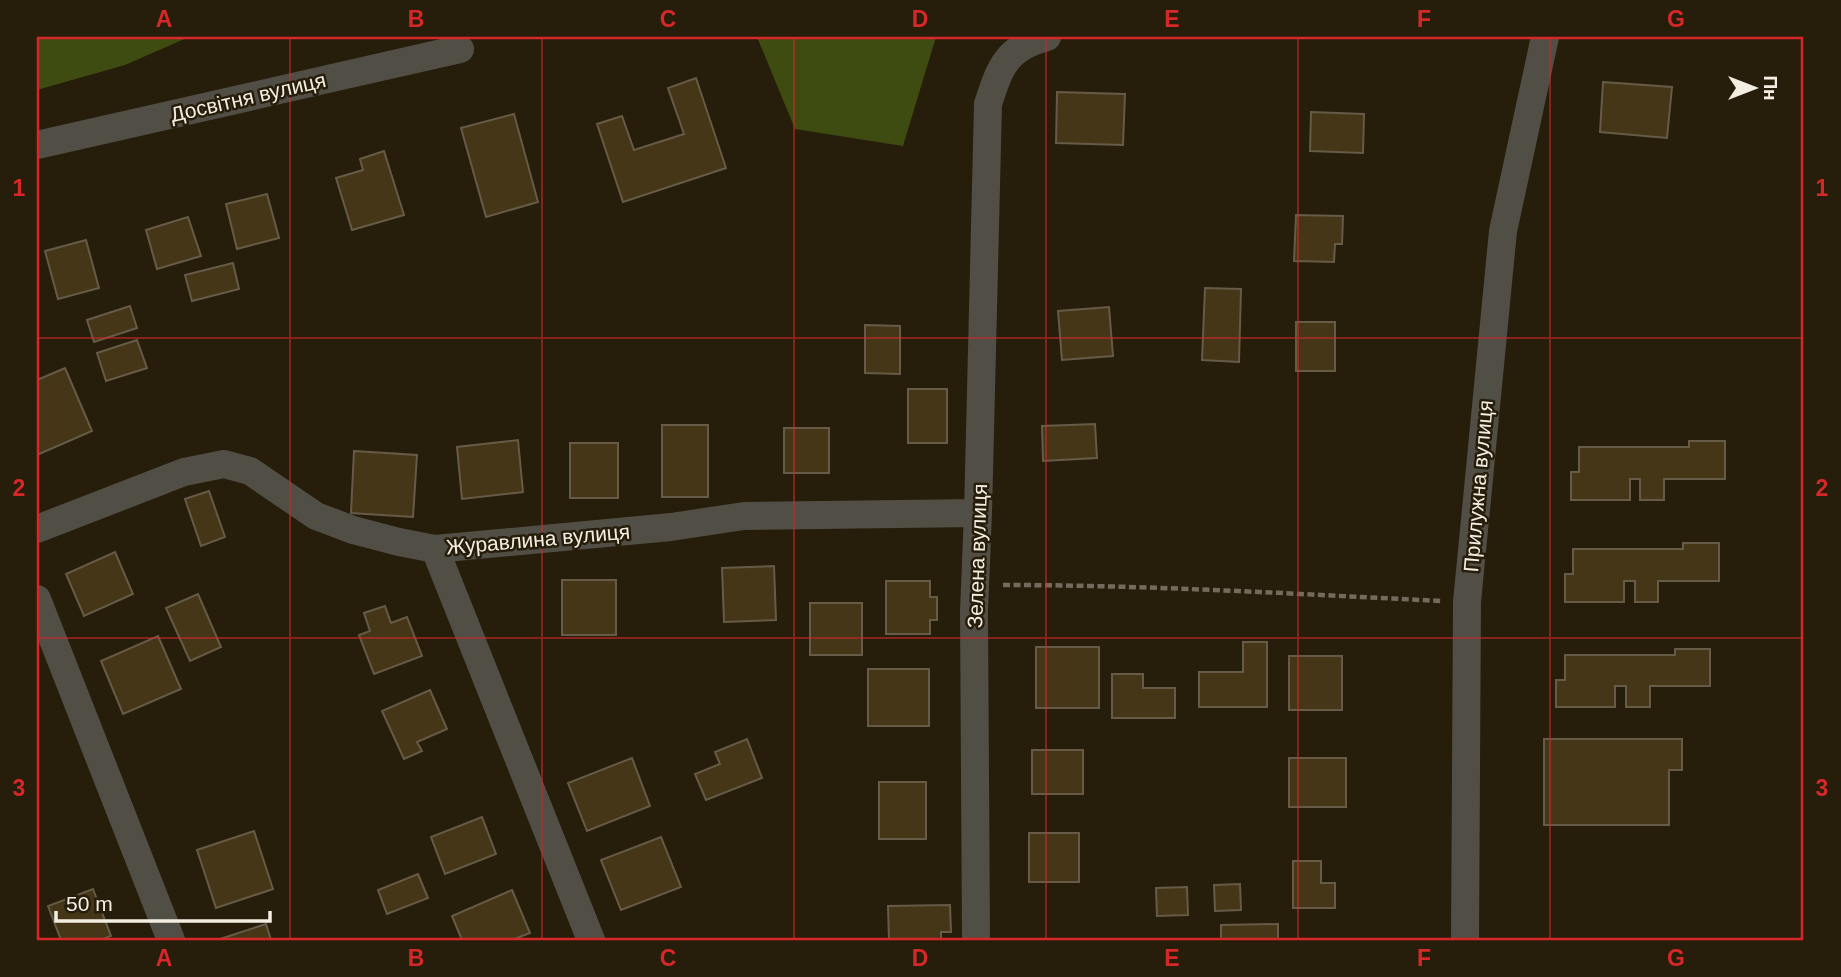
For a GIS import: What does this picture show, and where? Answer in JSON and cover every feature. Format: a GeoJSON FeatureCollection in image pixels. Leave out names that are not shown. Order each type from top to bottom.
{"type":"FeatureCollection","features":[{"type":"Feature","properties":{"kind":"street","name":"Зелена вулиця"},"geometry":{"type":"LineString","coordinates":[[976,940],[975,585],[988,104],[999,70],[1013,53],[1031,41],[1047,37]]}},
{"type":"Feature","properties":{"kind":"street","name":"Прилужна вулиця"},"geometry":{"type":"LineString","coordinates":[[1465,940],[1467,602],[1503,231],[1545,37]]}},
{"type":"Feature","properties":{"kind":"street","name":"Досвітня вулиця"},"geometry":{"type":"LineString","coordinates":[[37,145],[460,49]]}},
{"type":"Feature","properties":{"kind":"street"},"geometry":{"type":"LineString","coordinates":[[37,529],[184,472],[224,464],[250,471],[316,516],[353,530],[435,549]]}},
{"type":"Feature","properties":{"kind":"street","name":"Журавлина вулиця"},"geometry":{"type":"LineString","coordinates":[[591,940],[435,549],[671,527],[744,516],[978,513]]}},
{"type":"Feature","properties":{"kind":"street"},"geometry":{"type":"LineString","coordinates":[[37,599],[171,940]]}},
{"type":"Feature","properties":{"kind":"path"},"geometry":{"type":"LineString","coordinates":[[975,585],[1201,589],[1467,602]]}},
{"type":"Feature","properties":{"kind":"green space"},"geometry":{"type":"Polygon","coordinates":[[[37,37],[189,37],[125,65],[37,90],[37,37]]]}},
{"type":"Feature","properties":{"kind":"green space"},"geometry":{"type":"Polygon","coordinates":[[[757,37],[936,37],[903,146],[795,129],[757,37]]]}},
{"type":"Feature","properties":{"kind":"building"},"geometry":{"type":"Polygon","coordinates":[[[696,78],[726,168],[623,202],[597,124],[622,116],[634,150],[684,134],[668,88],[696,78]]]}},
{"type":"Feature","properties":{"kind":"building"},"geometry":{"type":"Polygon","coordinates":[[[1603,82],[1672,87],[1667,138],[1600,132],[1603,82]]]}},
{"type":"Feature","properties":{"kind":"building"},"geometry":{"type":"Polygon","coordinates":[[[1057,92],[1125,94],[1123,145],[1056,143],[1057,92]]]}},
{"type":"Feature","properties":{"kind":"building"},"geometry":{"type":"Polygon","coordinates":[[[1311,112],[1364,114],[1363,153],[1310,151],[1311,112]]]}},
{"type":"Feature","properties":{"kind":"building"},"geometry":{"type":"Polygon","coordinates":[[[514,114],[538,202],[486,217],[461,128],[514,114]]]}},
{"type":"Feature","properties":{"kind":"building"},"geometry":{"type":"Polygon","coordinates":[[[384,151],[404,215],[352,230],[336,178],[363,170],[360,159],[384,151]]]}},
{"type":"Feature","properties":{"kind":"building"},"geometry":{"type":"Polygon","coordinates":[[[267,194],[279,238],[237,249],[226,204],[267,194]]]}},
{"type":"Feature","properties":{"kind":"building"},"geometry":{"type":"Polygon","coordinates":[[[1296,215],[1343,216],[1342,244],[1335,244],[1334,262],[1294,261],[1296,215]]]}},
{"type":"Feature","properties":{"kind":"building"},"geometry":{"type":"Polygon","coordinates":[[[188,217],[201,256],[157,269],[146,230],[188,217]]]}},
{"type":"Feature","properties":{"kind":"building"},"geometry":{"type":"Polygon","coordinates":[[[86,240],[99,288],[58,299],[45,251],[86,240]]]}},
{"type":"Feature","properties":{"kind":"building"},"geometry":{"type":"Polygon","coordinates":[[[233,263],[239,289],[192,301],[185,275],[233,263]]]}},
{"type":"Feature","properties":{"kind":"building"},"geometry":{"type":"Polygon","coordinates":[[[1205,288],[1241,289],[1239,362],[1202,360],[1205,288]]]}},
{"type":"Feature","properties":{"kind":"building"},"geometry":{"type":"Polygon","coordinates":[[[130,306],[137,328],[94,342],[87,320],[130,306]]]}},
{"type":"Feature","properties":{"kind":"building"},"geometry":{"type":"Polygon","coordinates":[[[1109,307],[1113,356],[1062,360],[1058,311],[1109,307]]]}},
{"type":"Feature","properties":{"kind":"building"},"geometry":{"type":"Polygon","coordinates":[[[1296,322],[1335,322],[1335,371],[1296,371],[1296,322]]]}},
{"type":"Feature","properties":{"kind":"building"},"geometry":{"type":"Polygon","coordinates":[[[865,325],[900,326],[900,374],[865,373],[865,325]]]}},
{"type":"Feature","properties":{"kind":"building"},"geometry":{"type":"Polygon","coordinates":[[[137,340],[147,368],[106,381],[97,353],[137,340]]]}},
{"type":"Feature","properties":{"kind":"building"},"geometry":{"type":"Polygon","coordinates":[[[65,368],[92,431],[37,455],[37,380],[65,368]]]}},
{"type":"Feature","properties":{"kind":"building"},"geometry":{"type":"Polygon","coordinates":[[[908,389],[947,389],[947,443],[908,443],[908,389]]]}},
{"type":"Feature","properties":{"kind":"building"},"geometry":{"type":"Polygon","coordinates":[[[1095,424],[1097,458],[1043,461],[1042,426],[1095,424]]]}},
{"type":"Feature","properties":{"kind":"building"},"geometry":{"type":"Polygon","coordinates":[[[662,425],[708,425],[708,497],[662,497],[662,425]]]}},
{"type":"Feature","properties":{"kind":"building"},"geometry":{"type":"Polygon","coordinates":[[[784,428],[829,428],[829,473],[784,473],[784,428]]]}},
{"type":"Feature","properties":{"kind":"building"},"geometry":{"type":"Polygon","coordinates":[[[518,440],[523,492],[462,499],[457,447],[518,440]]]}},
{"type":"Feature","properties":{"kind":"building"},"geometry":{"type":"Polygon","coordinates":[[[1689,441],[1725,441],[1725,479],[1664,479],[1664,500],[1640,500],[1640,479],[1630,479],[1630,500],[1571,500],[1571,472],[1579,472],[1579,447],[1689,447],[1689,441]]]}},
{"type":"Feature","properties":{"kind":"building"},"geometry":{"type":"Polygon","coordinates":[[[570,443],[618,443],[618,498],[570,498],[570,443]]]}},
{"type":"Feature","properties":{"kind":"building"},"geometry":{"type":"Polygon","coordinates":[[[354,451],[417,455],[413,517],[351,513],[354,451]]]}},
{"type":"Feature","properties":{"kind":"building"},"geometry":{"type":"Polygon","coordinates":[[[209,491],[225,537],[201,546],[185,499],[209,491]]]}},
{"type":"Feature","properties":{"kind":"building"},"geometry":{"type":"Polygon","coordinates":[[[1683,543],[1719,543],[1719,581],[1658,581],[1658,602],[1635,602],[1635,581],[1624,581],[1624,602],[1565,602],[1565,574],[1573,574],[1573,549],[1683,549],[1683,543]]]}},
{"type":"Feature","properties":{"kind":"building"},"geometry":{"type":"Polygon","coordinates":[[[115,552],[133,594],[84,616],[66,574],[115,552]]]}},
{"type":"Feature","properties":{"kind":"building"},"geometry":{"type":"Polygon","coordinates":[[[774,566],[776,620],[724,622],[722,568],[774,566]]]}},
{"type":"Feature","properties":{"kind":"building"},"geometry":{"type":"Polygon","coordinates":[[[562,580],[616,580],[616,635],[562,635],[562,580]]]}},
{"type":"Feature","properties":{"kind":"building"},"geometry":{"type":"Polygon","coordinates":[[[886,581],[930,581],[930,597],[937,597],[937,620],[930,620],[930,634],[886,634],[886,581]]]}},
{"type":"Feature","properties":{"kind":"building"},"geometry":{"type":"Polygon","coordinates":[[[198,594],[221,647],[190,661],[166,608],[198,594]]]}},
{"type":"Feature","properties":{"kind":"building"},"geometry":{"type":"Polygon","coordinates":[[[810,603],[862,603],[862,655],[810,655],[810,603]]]}},
{"type":"Feature","properties":{"kind":"building"},"geometry":{"type":"Polygon","coordinates":[[[385,606],[391,623],[407,617],[422,656],[374,674],[359,635],[370,631],[364,613],[385,606]]]}},
{"type":"Feature","properties":{"kind":"building"},"geometry":{"type":"Polygon","coordinates":[[[158,636],[181,689],[123,714],[101,661],[158,636]]]}},
{"type":"Feature","properties":{"kind":"building"},"geometry":{"type":"Polygon","coordinates":[[[1243,642],[1267,642],[1267,707],[1199,707],[1199,672],[1243,672],[1243,642]]]}},
{"type":"Feature","properties":{"kind":"building"},"geometry":{"type":"Polygon","coordinates":[[[1036,647],[1099,647],[1099,708],[1036,708],[1036,647]]]}},
{"type":"Feature","properties":{"kind":"building"},"geometry":{"type":"Polygon","coordinates":[[[1675,649],[1710,649],[1710,686],[1650,686],[1650,707],[1626,707],[1626,686],[1615,686],[1615,707],[1556,707],[1556,680],[1565,680],[1565,655],[1675,655],[1675,649]]]}},
{"type":"Feature","properties":{"kind":"building"},"geometry":{"type":"Polygon","coordinates":[[[1289,656],[1342,656],[1342,710],[1289,710],[1289,656]]]}},
{"type":"Feature","properties":{"kind":"building"},"geometry":{"type":"Polygon","coordinates":[[[868,669],[929,669],[929,726],[868,726],[868,669]]]}},
{"type":"Feature","properties":{"kind":"building"},"geometry":{"type":"Polygon","coordinates":[[[1112,674],[1143,674],[1143,688],[1175,688],[1175,718],[1112,718],[1112,674]]]}},
{"type":"Feature","properties":{"kind":"building"},"geometry":{"type":"Polygon","coordinates":[[[430,690],[447,729],[417,742],[422,751],[404,759],[382,711],[430,690]]]}},
{"type":"Feature","properties":{"kind":"building"},"geometry":{"type":"Polygon","coordinates":[[[747,739],[762,778],[706,800],[695,774],[720,764],[715,752],[747,739]]]}},
{"type":"Feature","properties":{"kind":"building"},"geometry":{"type":"Polygon","coordinates":[[[1544,739],[1682,739],[1682,770],[1669,770],[1669,825],[1544,825],[1544,739]]]}},
{"type":"Feature","properties":{"kind":"building"},"geometry":{"type":"Polygon","coordinates":[[[1032,750],[1083,750],[1083,794],[1032,794],[1032,750]]]}},
{"type":"Feature","properties":{"kind":"building"},"geometry":{"type":"Polygon","coordinates":[[[632,758],[650,806],[587,831],[568,783],[632,758]]]}},
{"type":"Feature","properties":{"kind":"building"},"geometry":{"type":"Polygon","coordinates":[[[1289,758],[1346,758],[1346,807],[1289,807],[1289,758]]]}},
{"type":"Feature","properties":{"kind":"building"},"geometry":{"type":"Polygon","coordinates":[[[879,782],[926,782],[926,839],[879,839],[879,782]]]}},
{"type":"Feature","properties":{"kind":"building"},"geometry":{"type":"Polygon","coordinates":[[[482,817],[496,854],[445,874],[431,837],[482,817]]]}},
{"type":"Feature","properties":{"kind":"building"},"geometry":{"type":"Polygon","coordinates":[[[254,831],[273,889],[216,908],[197,850],[254,831]]]}},
{"type":"Feature","properties":{"kind":"building"},"geometry":{"type":"Polygon","coordinates":[[[1029,833],[1079,833],[1079,882],[1029,882],[1029,833]]]}},
{"type":"Feature","properties":{"kind":"building"},"geometry":{"type":"Polygon","coordinates":[[[661,837],[681,887],[621,910],[601,860],[661,837]]]}},
{"type":"Feature","properties":{"kind":"building"},"geometry":{"type":"Polygon","coordinates":[[[1293,861],[1321,861],[1321,883],[1335,883],[1335,908],[1293,908],[1293,861]]]}},
{"type":"Feature","properties":{"kind":"building"},"geometry":{"type":"Polygon","coordinates":[[[418,874],[428,898],[387,914],[378,890],[418,874]]]}},
{"type":"Feature","properties":{"kind":"building"},"geometry":{"type":"Polygon","coordinates":[[[1240,884],[1241,910],[1215,911],[1214,885],[1240,884]]]}},
{"type":"Feature","properties":{"kind":"building"},"geometry":{"type":"Polygon","coordinates":[[[1187,887],[1188,915],[1157,916],[1156,888],[1187,887]]]}},
{"type":"Feature","properties":{"kind":"building"},"geometry":{"type":"Polygon","coordinates":[[[93,889],[111,936],[100,940],[61,940],[48,906],[93,889]]]}},
{"type":"Feature","properties":{"kind":"building"},"geometry":{"type":"Polygon","coordinates":[[[512,890],[530,933],[512,940],[462,940],[452,916],[512,890]]]}},
{"type":"Feature","properties":{"kind":"building"},"geometry":{"type":"Polygon","coordinates":[[[950,905],[951,932],[941,932],[941,940],[889,940],[888,906],[950,905]]]}},
{"type":"Feature","properties":{"kind":"building"},"geometry":{"type":"Polygon","coordinates":[[[266,924],[271,940],[217,940],[266,924]]]}},
{"type":"Feature","properties":{"kind":"building"},"geometry":{"type":"Polygon","coordinates":[[[1278,924],[1278,940],[1221,940],[1221,925],[1278,924]]]}}]}
